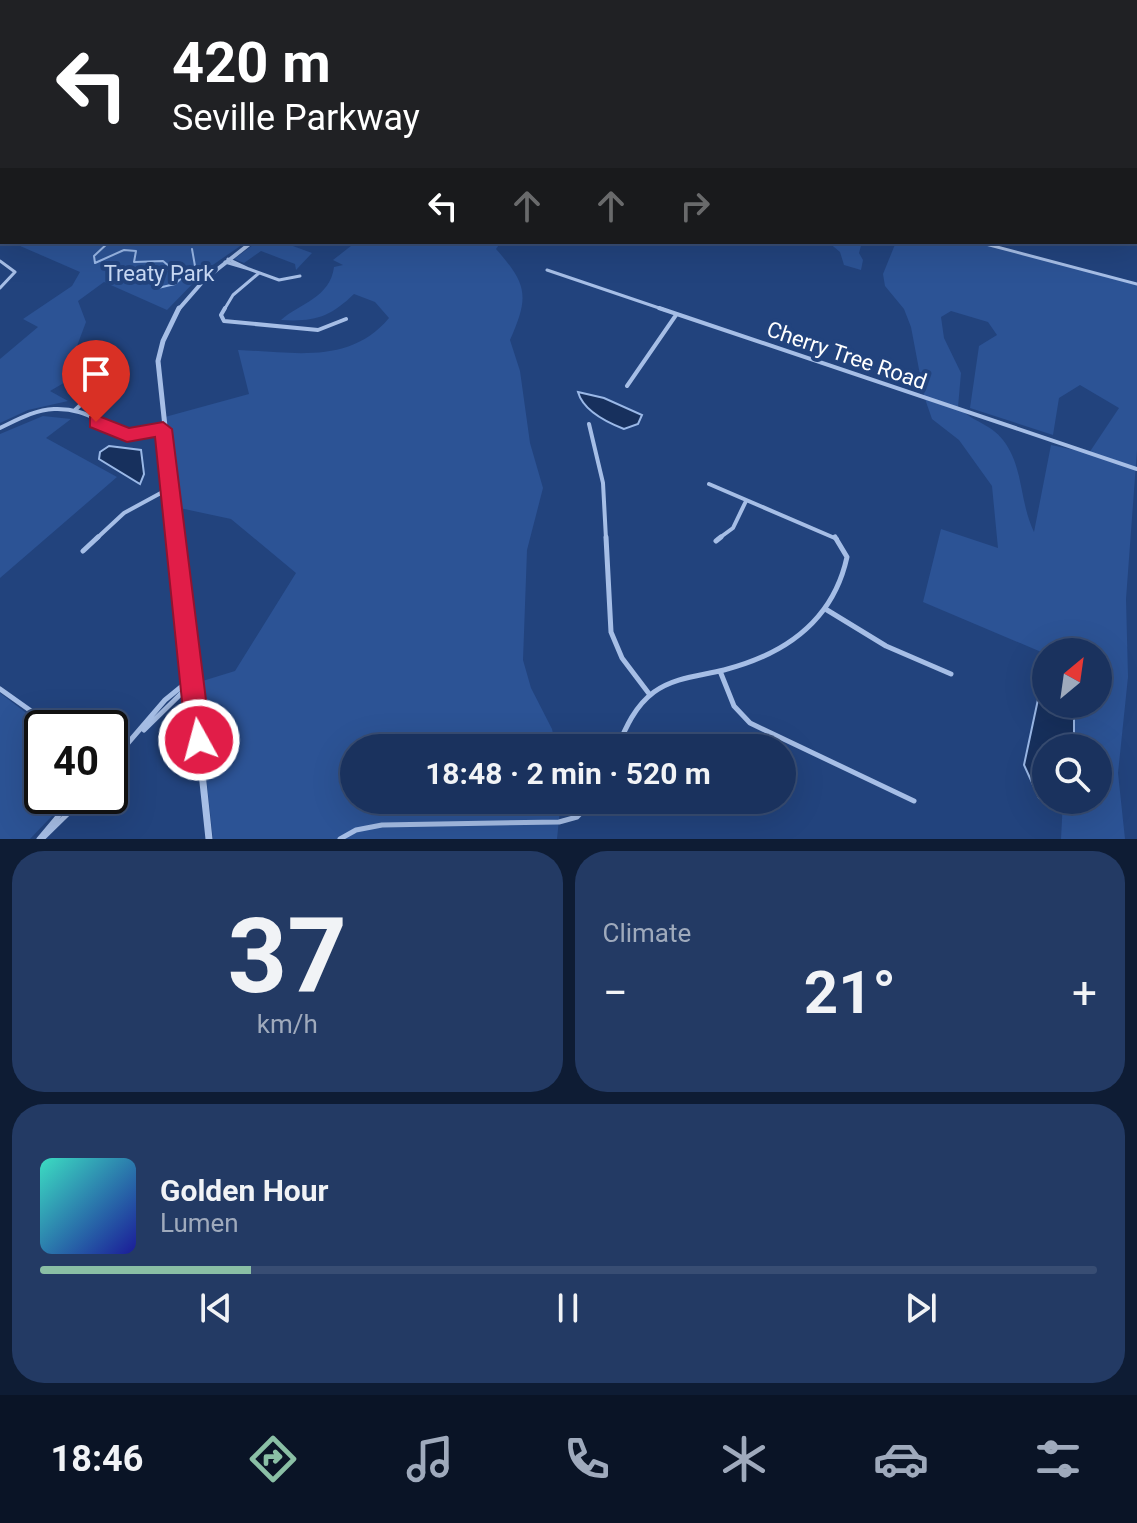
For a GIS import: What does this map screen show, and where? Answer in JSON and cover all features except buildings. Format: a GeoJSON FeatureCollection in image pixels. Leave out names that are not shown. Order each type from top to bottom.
{"type":"FeatureCollection","features":[{"type":"Feature","properties":{"kind":"street"},"geometry":{"type":"LineString","coordinates":[[209,839],[157,373],[165,331],[184,299],[249,244]]}},
{"type":"Feature","properties":{"kind":"street"},"geometry":{"type":"LineString","coordinates":[[986,244],[1137,284]]}},
{"type":"Feature","properties":{"kind":"street"},"geometry":{"type":"LineString","coordinates":[[0,261],[15,272],[0,288]]}},
{"type":"Feature","properties":{"kind":"street"},"geometry":{"type":"LineString","coordinates":[[226,261],[281,280],[300,276]]}},
{"type":"Feature","properties":{"kind":"street","name":"Cherry Tree Road"},"geometry":{"type":"LineString","coordinates":[[547,270],[1137,469]]}},
{"type":"Feature","properties":{"kind":"street"},"geometry":{"type":"LineString","coordinates":[[259,273],[225,306],[221,315],[224,321],[318,330],[346,319]]}},
{"type":"Feature","properties":{"kind":"street"},"geometry":{"type":"LineString","coordinates":[[627,386],[676,315]]}},
{"type":"Feature","properties":{"kind":"street"},"geometry":{"type":"LineString","coordinates":[[74,411],[89,397]]}},
{"type":"Feature","properties":{"kind":"street"},"geometry":{"type":"LineString","coordinates":[[0,428],[38,411],[74,411],[123,435],[163,429]]}},
{"type":"Feature","properties":{"kind":"street"},"geometry":{"type":"LineString","coordinates":[[589,424],[603,483],[609,623],[622,658],[650,695]]}},
{"type":"Feature","properties":{"kind":"street"},"geometry":{"type":"LineString","coordinates":[[624,734],[633,715],[650,695],[670,683],[720,671],[781,649],[808,631],[827,610],[847,561],[841,544],[829,534],[709,484]]}},
{"type":"Feature","properties":{"kind":"street"},"geometry":{"type":"LineString","coordinates":[[83,551],[124,513],[170,488]]}},
{"type":"Feature","properties":{"kind":"street"},"geometry":{"type":"LineString","coordinates":[[716,541],[733,528],[746,501]]}},
{"type":"Feature","properties":{"kind":"street"},"geometry":{"type":"LineString","coordinates":[[827,610],[886,646],[951,674]]}},
{"type":"Feature","properties":{"kind":"street"},"geometry":{"type":"LineString","coordinates":[[720,671],[734,706],[750,723],[914,801]]}},
{"type":"Feature","properties":{"kind":"street"},"geometry":{"type":"LineString","coordinates":[[128,745],[165,700],[192,680]]}},
{"type":"Feature","properties":{"kind":"street"},"geometry":{"type":"LineString","coordinates":[[0,689],[30,710]]}},
{"type":"Feature","properties":{"kind":"street"},"geometry":{"type":"LineString","coordinates":[[40,839],[60,814]]}},
{"type":"Feature","properties":{"kind":"street"},"geometry":{"type":"LineString","coordinates":[[40,839],[67,814]]}},
{"type":"Feature","properties":{"kind":"street"},"geometry":{"type":"LineString","coordinates":[[340,839],[356,830],[382,825],[559,822],[580,814]]}},
{"type":"Feature","properties":{"kind":"green space","name":"Treaty Park"},"geometry":{"type":"Polygon","coordinates":[[[16,244],[243,244],[207,269],[167,310],[104,282],[78,301],[86,322],[77,346],[121,366],[91,367],[50,391],[68,401],[28,410],[0,423],[0,359],[38,327],[23,319],[72,286],[80,272],[16,244]]]}},
{"type":"Feature","properties":{"kind":"green space"},"geometry":{"type":"Polygon","coordinates":[[[254,244],[287,244],[312,253],[296,270],[295,264],[261,251],[244,263],[234,259],[254,244]]]}},
{"type":"Feature","properties":{"kind":"green space"},"geometry":{"type":"Polygon","coordinates":[[[353,244],[500,244],[496,249],[520,282],[522,302],[510,340],[520,371],[530,443],[543,488],[527,550],[523,660],[531,688],[553,734],[340,734],[340,814],[560,814],[557,839],[213,839],[196,683],[235,671],[296,573],[231,519],[175,507],[165,417],[249,394],[238,350],[320,352],[357,343],[374,333],[389,318],[375,302],[354,294],[321,316],[281,320],[320,293],[327,286],[334,267],[343,265],[333,260],[353,244]]]}},
{"type":"Feature","properties":{"kind":"green space"},"geometry":{"type":"Polygon","coordinates":[[[830,244],[861,244],[861,270],[844,265],[840,252],[830,244]]]}},
{"type":"Feature","properties":{"kind":"green space"},"geometry":{"type":"Polygon","coordinates":[[[895,244],[985,244],[1137,285],[1137,450],[1126,599],[1128,677],[1118,773],[1125,839],[1061,839],[1062,814],[1112,814],[1112,734],[1074,734],[1074,718],[1112,718],[1112,638],[1032,638],[1032,648],[923,602],[941,529],[998,548],[992,486],[959,440],[932,419],[904,309],[885,286],[883,274],[895,244]],[[951,311],[941,317],[944,338],[961,373],[958,407],[998,435],[1010,450],[1034,532],[1051,445],[1089,453],[1119,408],[1080,385],[1059,398],[1053,435],[970,408],[979,346],[997,335],[988,322],[951,311]]]}},
{"type":"Feature","properties":{"kind":"green space"},"geometry":{"type":"Polygon","coordinates":[[[43,416],[71,419],[46,438],[117,477],[0,578],[0,434],[43,416]]]}},
{"type":"Feature","properties":{"kind":"green space"},"geometry":{"type":"Polygon","coordinates":[[[0,693],[24,711],[24,814],[54,814],[30,839],[0,839],[0,693]]]}},
{"type":"Feature","properties":{"kind":"shaded area"},"geometry":{"type":"Polygon","coordinates":[[[578,392],[604,398],[642,415],[638,424],[624,429],[590,410],[578,392]]]}},
{"type":"Feature","properties":{"kind":"shaded area"},"geometry":{"type":"Polygon","coordinates":[[[109,446],[141,450],[144,474],[140,484],[99,459],[100,452],[109,446]]]}},
{"type":"Feature","properties":{"kind":"shaded area"},"geometry":{"type":"Polygon","coordinates":[[[1034,718],[1074,718],[1074,734],[1032,734],[1032,783],[1024,765],[1034,718]]]}},
{"type":"Feature","properties":{"kind":"waterway"},"geometry":{"type":"LineString","coordinates":[[107,244],[94,256],[95,263],[124,250],[136,251],[134,262],[163,261],[170,267],[157,279],[158,288],[175,284],[195,266],[192,249]]}},
{"type":"Feature","properties":{"kind":"route"},"geometry":{"type":"LineString","coordinates":[[96,422],[127,435],[163,429],[199,740]]}}]}
